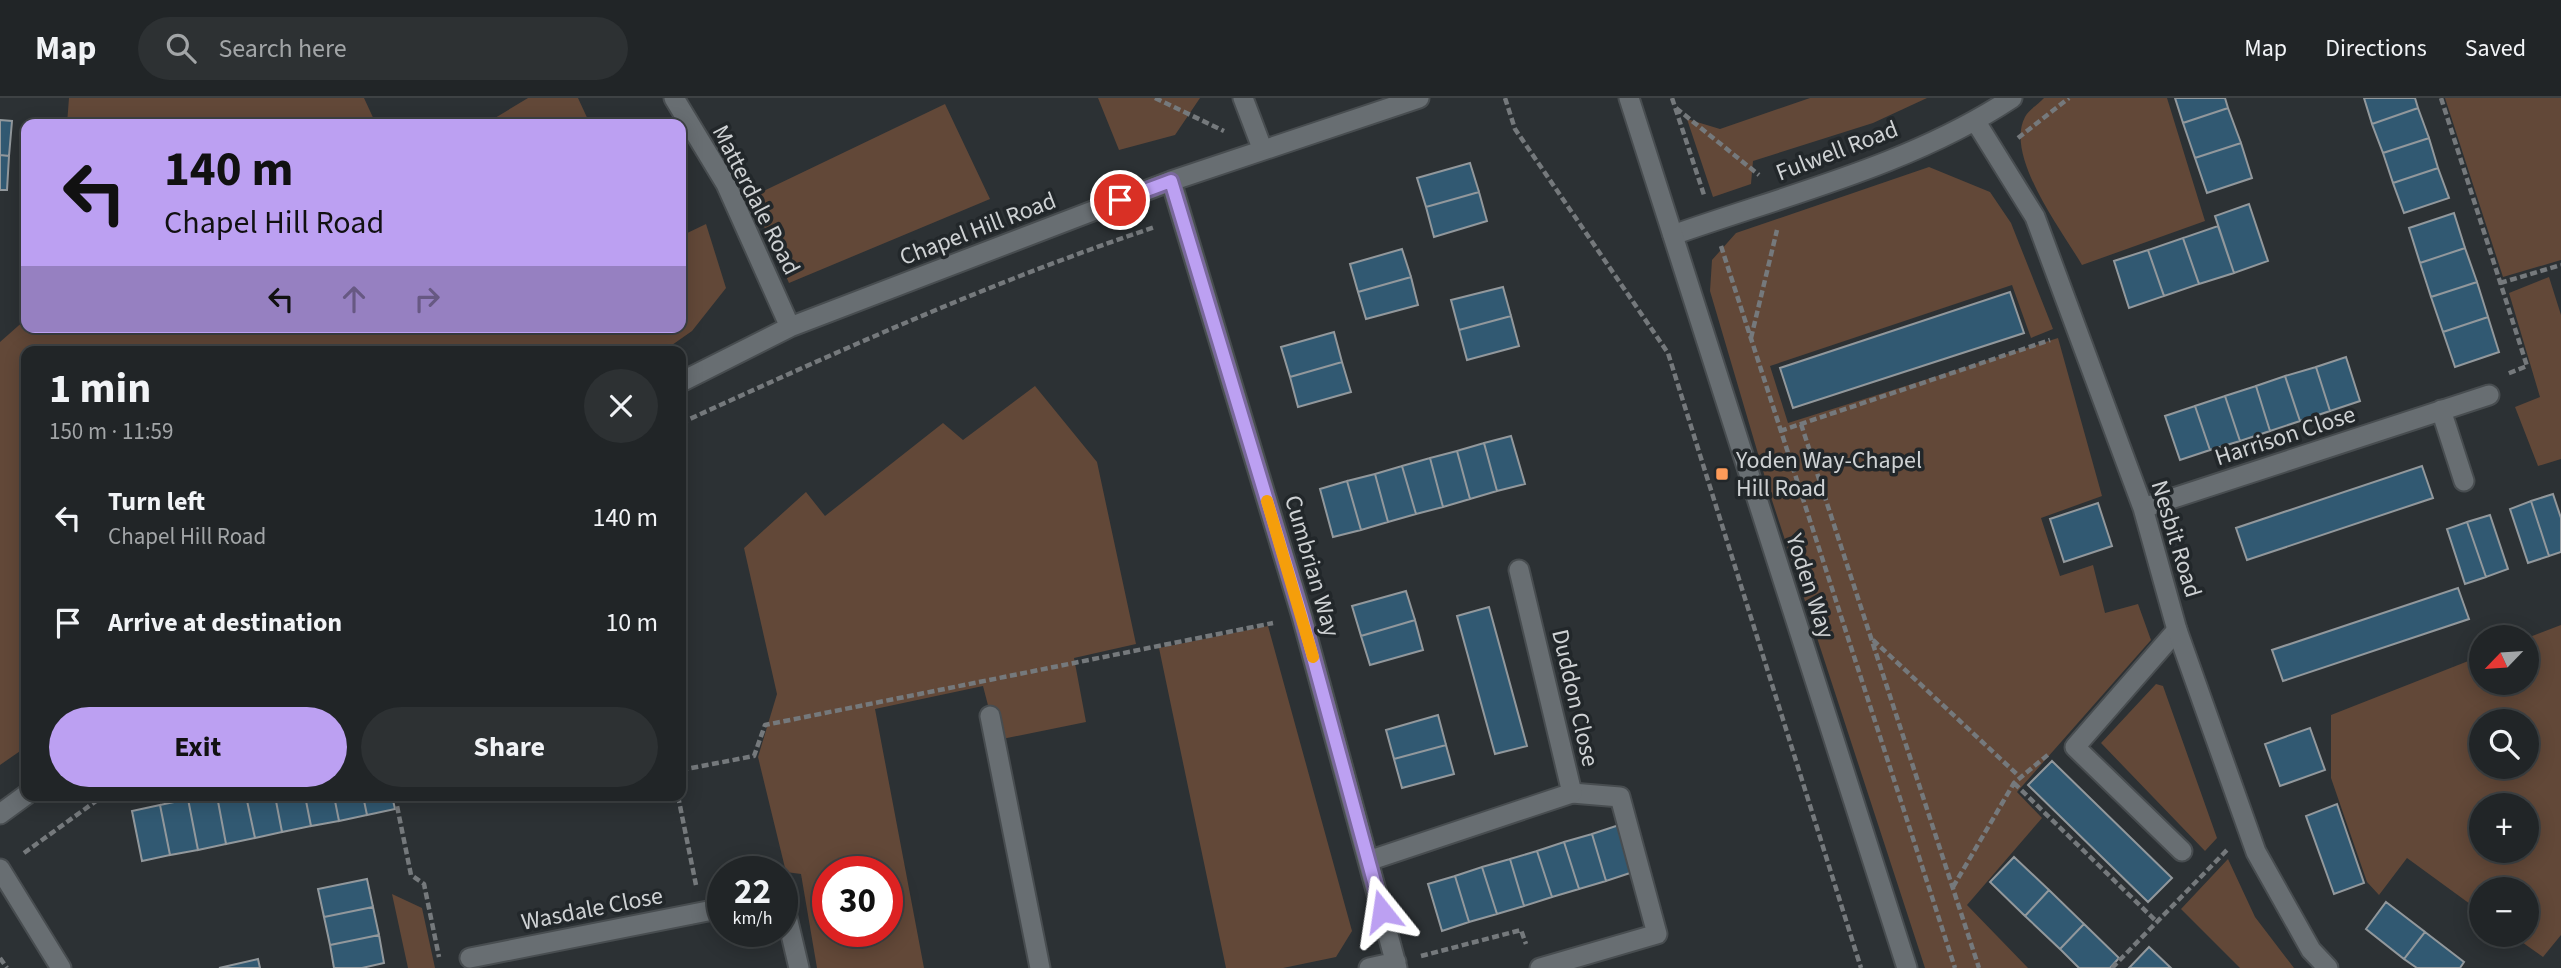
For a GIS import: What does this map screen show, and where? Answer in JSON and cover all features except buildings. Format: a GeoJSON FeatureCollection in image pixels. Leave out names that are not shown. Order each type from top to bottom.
{"type":"FeatureCollection","features":[{"type":"Feature","properties":{"kind":"street","name":"Matterdale Road"},"geometry":{"type":"LineString","coordinates":[[674,98],[726,184],[790,327]]}},
{"type":"Feature","properties":{"kind":"street"},"geometry":{"type":"LineString","coordinates":[[1243,98],[1262,148]]}},
{"type":"Feature","properties":{"kind":"street","name":"Chapel Hill Road"},"geometry":{"type":"LineString","coordinates":[[686,379],[790,327],[1171,181],[1262,148],[1419,98]]}},
{"type":"Feature","properties":{"kind":"street","name":"Yoden Way"},"geometry":{"type":"LineString","coordinates":[[1629,98],[1907,968]]}},
{"type":"Feature","properties":{"kind":"street","name":"Fulwell Road"},"geometry":{"type":"LineString","coordinates":[[1673,235],[1857,173],[1976,122],[2012,98]]}},
{"type":"Feature","properties":{"kind":"street","name":"Nesbit Road"},"geometry":{"type":"LineString","coordinates":[[1976,122],[2035,217],[2143,508],[2177,631],[2256,852],[2311,950],[2328,968]]}},
{"type":"Feature","properties":{"kind":"street","name":"Cumbrian Way"},"geometry":{"type":"LineString","coordinates":[[1171,181],[1302,617],[1396,965]]}},
{"type":"Feature","properties":{"kind":"street","name":"Harrison Close"},"geometry":{"type":"LineString","coordinates":[[2143,508],[2489,395]]}},
{"type":"Feature","properties":{"kind":"street"},"geometry":{"type":"LineString","coordinates":[[2441,410],[2464,481]]}},
{"type":"Feature","properties":{"kind":"street","name":"Duddon Close"},"geometry":{"type":"LineString","coordinates":[[1368,861],[1572,793],[1519,570]]}},
{"type":"Feature","properties":{"kind":"street"},"geometry":{"type":"LineString","coordinates":[[2177,631],[2075,747],[2182,851]]}},
{"type":"Feature","properties":{"kind":"street"},"geometry":{"type":"LineString","coordinates":[[990,716],[1040,968]]}},
{"type":"Feature","properties":{"kind":"street"},"geometry":{"type":"LineString","coordinates":[[1535,962],[1657,934],[1620,797],[1572,793]]}},
{"type":"Feature","properties":{"kind":"street"},"geometry":{"type":"LineString","coordinates":[[0,814],[21,799]]}},
{"type":"Feature","properties":{"kind":"street"},"geometry":{"type":"LineString","coordinates":[[0,869],[61,968]]}},
{"type":"Feature","properties":{"kind":"street","name":"Wasdale Close"},"geometry":{"type":"LineString","coordinates":[[470,958],[707,911]]}},
{"type":"Feature","properties":{"kind":"street"},"geometry":{"type":"LineString","coordinates":[[794,947],[799,968]]}},
{"type":"Feature","properties":{"kind":"street"},"geometry":{"type":"LineString","coordinates":[[1369,968],[1396,965]]}},
{"type":"Feature","properties":{"kind":"path"},"geometry":{"type":"LineString","coordinates":[[1155,98],[1262,148]]}},
{"type":"Feature","properties":{"kind":"path"},"geometry":{"type":"LineString","coordinates":[[1505,98],[1515,129],[1668,353],[1861,968]]}},
{"type":"Feature","properties":{"kind":"path"},"geometry":{"type":"LineString","coordinates":[[1672,98],[1955,968]]}},
{"type":"Feature","properties":{"kind":"path"},"geometry":{"type":"LineString","coordinates":[[1996,153],[2069,98]]}},
{"type":"Feature","properties":{"kind":"path"},"geometry":{"type":"LineString","coordinates":[[2441,98],[2527,366],[2498,379],[2489,395]]}},
{"type":"Feature","properties":{"kind":"path"},"geometry":{"type":"LineString","coordinates":[[1675,107],[1785,197],[1751,338]]}},
{"type":"Feature","properties":{"kind":"path"},"geometry":{"type":"LineString","coordinates":[[686,421],[831,354],[1037,270],[1183,218]]}},
{"type":"Feature","properties":{"kind":"path"},"geometry":{"type":"LineString","coordinates":[[2500,283],[2561,265]]}},
{"type":"Feature","properties":{"kind":"path"},"geometry":{"type":"LineString","coordinates":[[1780,431],[2077,331]]}},
{"type":"Feature","properties":{"kind":"path"},"geometry":{"type":"LineString","coordinates":[[1801,424],[1979,968]]}},
{"type":"Feature","properties":{"kind":"path"},"geometry":{"type":"LineString","coordinates":[[686,769],[754,756],[765,725],[1302,617]]}},
{"type":"Feature","properties":{"kind":"path"},"geometry":{"type":"LineString","coordinates":[[1872,639],[2021,778]]}},
{"type":"Feature","properties":{"kind":"path"},"geometry":{"type":"LineString","coordinates":[[1953,887],[2014,783],[2047,753],[2075,747]]}},
{"type":"Feature","properties":{"kind":"path"},"geometry":{"type":"LineString","coordinates":[[2014,783],[2157,922]]}},
{"type":"Feature","properties":{"kind":"path"},"geometry":{"type":"LineString","coordinates":[[0,869],[96,801]]}},
{"type":"Feature","properties":{"kind":"path"},"geometry":{"type":"LineString","coordinates":[[396,801],[411,875],[424,884],[441,965]]}},
{"type":"Feature","properties":{"kind":"path"},"geometry":{"type":"LineString","coordinates":[[679,801],[702,912]]}},
{"type":"Feature","properties":{"kind":"path"},"geometry":{"type":"LineString","coordinates":[[2112,968],[2248,830]]}},
{"type":"Feature","properties":{"kind":"path"},"geometry":{"type":"LineString","coordinates":[[1396,965],[1521,930],[1535,962]]}},
{"type":"Feature","properties":{"kind":"path"},"geometry":{"type":"LineString","coordinates":[[0,958],[7,968]]}},
{"type":"Feature","properties":{"kind":"shaded area"},"geometry":{"type":"Polygon","coordinates":[[[69,98],[364,98],[374,119],[67,119],[69,98]]]}},
{"type":"Feature","properties":{"kind":"shaded area"},"geometry":{"type":"Polygon","coordinates":[[[528,98],[578,98],[588,119],[493,119],[528,98]]]}},
{"type":"Feature","properties":{"kind":"shaded area"},"geometry":{"type":"Polygon","coordinates":[[[1098,98],[1200,98],[1175,135],[1119,150],[1098,98]]]}},
{"type":"Feature","properties":{"kind":"shaded area"},"geometry":{"type":"Polygon","coordinates":[[[1810,98],[1927,98],[1873,123],[1753,161],[1751,184],[1713,197],[1687,119],[1720,129],[1810,98]]]}},
{"type":"Feature","properties":{"kind":"shaded area"},"geometry":{"type":"Polygon","coordinates":[[[2044,98],[2167,98],[2205,221],[2082,265],[2038,193],[2022,152],[2021,133],[2025,117],[2044,98]]]}},
{"type":"Feature","properties":{"kind":"shaded area"},"geometry":{"type":"Polygon","coordinates":[[[2445,98],[2561,98],[2561,260],[2503,277],[2445,98]]]}},
{"type":"Feature","properties":{"kind":"shaded area"},"geometry":{"type":"Polygon","coordinates":[[[945,104],[990,199],[789,283],[751,197],[945,104]]]}},
{"type":"Feature","properties":{"kind":"shaded area"},"geometry":{"type":"Polygon","coordinates":[[[1929,167],[1990,192],[2011,223],[2053,329],[2031,338],[2012,285],[1770,366],[1788,423],[2058,338],[2102,496],[2041,518],[2060,576],[2093,565],[2105,613],[2138,604],[2151,640],[2017,792],[2042,818],[1967,905],[2028,968],[1925,968],[1769,491],[1710,291],[1712,260],[1736,233],[1929,167]]]}},
{"type":"Feature","properties":{"kind":"shaded area"},"geometry":{"type":"Polygon","coordinates":[[[706,224],[726,288],[692,331],[671,346],[21,346],[21,750],[0,765],[0,342],[21,323],[21,333],[686,333],[686,234],[706,224]]]}},
{"type":"Feature","properties":{"kind":"shaded area"},"geometry":{"type":"Polygon","coordinates":[[[2549,277],[2561,315],[2561,459],[2538,466],[2515,407],[2540,397],[2509,293],[2549,277]]]}},
{"type":"Feature","properties":{"kind":"shaded area"},"geometry":{"type":"Polygon","coordinates":[[[1035,386],[1097,462],[1136,644],[1074,658],[1086,722],[997,740],[983,686],[875,709],[903,856],[812,856],[812,939],[801,874],[798,874],[798,856],[782,856],[758,757],[777,694],[744,548],[806,492],[825,516],[943,423],[963,440],[1035,386]]]}},
{"type":"Feature","properties":{"kind":"shaded area"},"geometry":{"type":"Polygon","coordinates":[[[2561,625],[2561,935],[2543,957],[2529,947],[2539,947],[2539,877],[2469,877],[2469,903],[2407,858],[2379,895],[2367,882],[2331,778],[2331,715],[2469,661],[2469,695],[2539,695],[2539,633],[2561,625]]]}},
{"type":"Feature","properties":{"kind":"shaded area"},"geometry":{"type":"Polygon","coordinates":[[[1268,626],[1352,931],[1336,957],[1283,968],[1226,968],[1159,648],[1268,626]]]}},
{"type":"Feature","properties":{"kind":"shaded area"},"geometry":{"type":"Polygon","coordinates":[[[2156,684],[2163,686],[2217,838],[2205,851],[2101,743],[2156,684]]]}},
{"type":"Feature","properties":{"kind":"shaded area"},"geometry":{"type":"Polygon","coordinates":[[[903,857],[924,968],[817,968],[813,947],[903,947],[903,857]]]}},
{"type":"Feature","properties":{"kind":"shaded area"},"geometry":{"type":"Polygon","coordinates":[[[2228,859],[2255,917],[2294,968],[2240,968],[2181,909],[2228,859]]]}},
{"type":"Feature","properties":{"kind":"shaded area"},"geometry":{"type":"Polygon","coordinates":[[[392,894],[422,908],[435,968],[408,968],[392,894]]]}},
{"type":"Feature","properties":{"kind":"slow traffic"},"geometry":{"type":"LineString","coordinates":[[1267,501],[1313,657]]}},
{"type":"Feature","properties":{"kind":"place","name":"Yoden Way-Chapel Hill Road"},"geometry":{"type":"Point","coordinates":[1722,474]}},
{"type":"Feature","properties":{"kind":"route"},"geometry":{"type":"LineString","coordinates":[[1120,200],[1171,181],[1302,617],[1382,911]]}}]}
